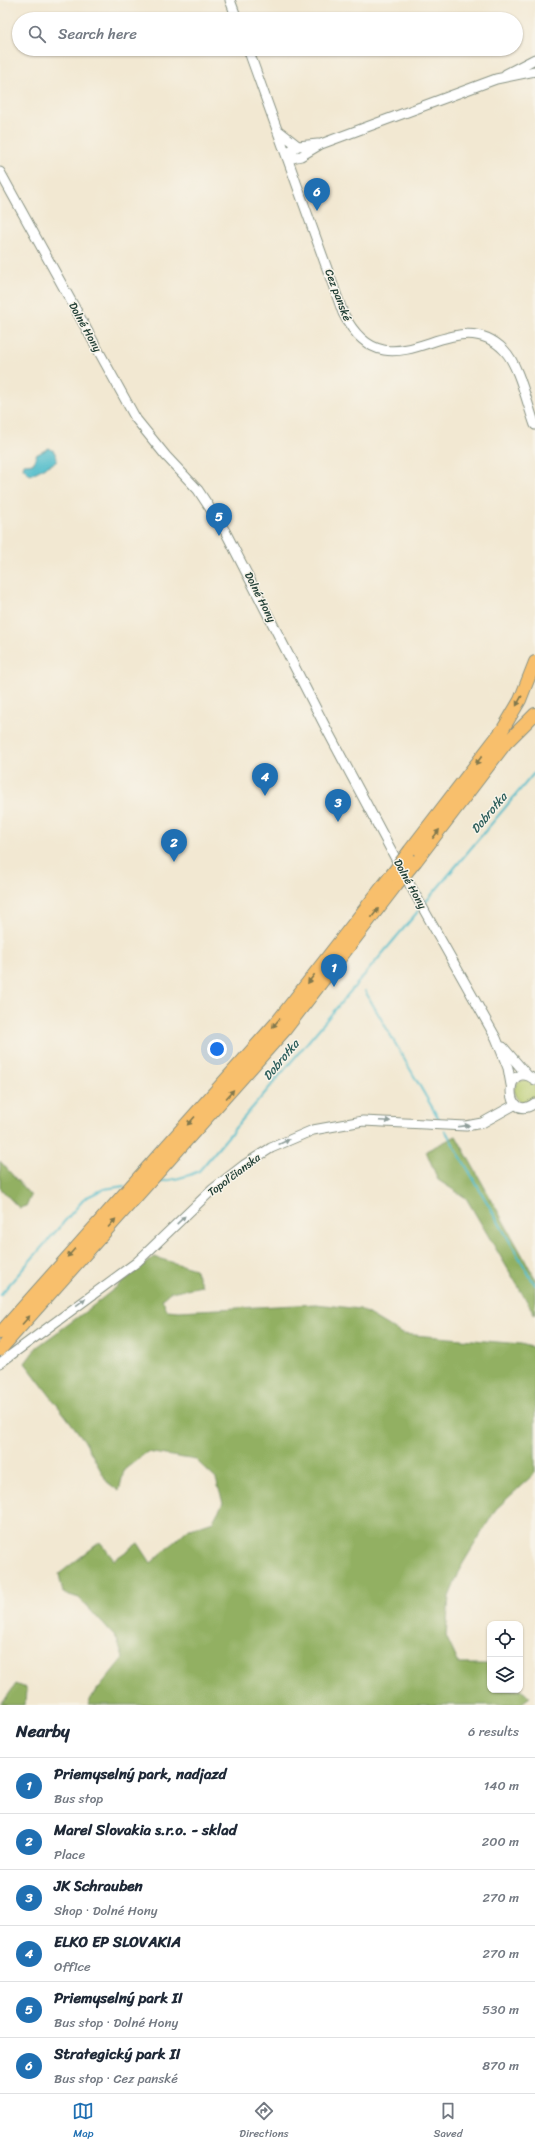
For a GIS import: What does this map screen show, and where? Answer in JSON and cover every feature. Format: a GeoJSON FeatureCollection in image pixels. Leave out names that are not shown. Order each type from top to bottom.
{"type":"FeatureCollection","features":[{"type":"Feature","properties":{"kind":"main road"},"geometry":{"type":"LineString","coordinates":[[413,856],[503,729],[520,700],[535,662]]}},
{"type":"Feature","properties":{"kind":"main road"},"geometry":{"type":"LineString","coordinates":[[0,1333],[276,1023],[506,743],[535,714]]}},
{"type":"Feature","properties":{"kind":"main road"},"geometry":{"type":"LineString","coordinates":[[0,1350],[285,1030],[395,879]]}},
{"type":"Feature","properties":{"kind":"street"},"geometry":{"type":"LineString","coordinates":[[230,0],[234,12]]}},
{"type":"Feature","properties":{"kind":"street","name":"Cez panské"},"geometry":{"type":"LineString","coordinates":[[251,56],[343,312],[351,329],[365,342],[383,351],[409,350],[450,336],[469,333],[489,338],[504,350],[515,368],[535,425]]}},
{"type":"Feature","properties":{"kind":"street"},"geometry":{"type":"LineString","coordinates":[[496,80],[535,59]]}},
{"type":"Feature","properties":{"kind":"street"},"geometry":{"type":"LineString","coordinates":[[287,156],[301,156],[321,144],[496,80],[535,71]]}},
{"type":"Feature","properties":{"kind":"street"},"geometry":{"type":"LineString","coordinates":[[278,130],[298,146]]}},
{"type":"Feature","properties":{"kind":"street"},"geometry":{"type":"LineString","coordinates":[[287,156],[298,146],[321,144]]}},
{"type":"Feature","properties":{"kind":"street","name":"Dolné Hony"},"geometry":{"type":"LineString","coordinates":[[0,172],[136,419],[166,456],[198,490],[225,531],[327,730],[416,896],[496,1038],[508,1068],[511,1085],[510,1095],[516,1104]]}},
{"type":"Feature","properties":{"kind":"street","name":"Dolné Hony"},"geometry":{"type":"LineString","coordinates":[[496,1038],[531,1078]]}},
{"type":"Feature","properties":{"kind":"street"},"geometry":{"type":"LineString","coordinates":[[511,1085],[518,1078],[531,1078]]}},
{"type":"Feature","properties":{"kind":"street"},"geometry":{"type":"LineString","coordinates":[[516,1104],[526,1107],[535,1103]]}},
{"type":"Feature","properties":{"kind":"street","name":"Topoľčianska"},"geometry":{"type":"LineString","coordinates":[[0,1363],[137,1262],[213,1189],[234,1172],[271,1148],[313,1130],[357,1122],[396,1121],[450,1127],[466,1126],[482,1123],[516,1104]]}},
{"type":"Feature","properties":{"kind":"green space"},"geometry":{"type":"Polygon","coordinates":[[[525,1080],[533,1083],[536,1091],[533,1099],[525,1102],[517,1099],[514,1091],[517,1083],[525,1080]]]}},
{"type":"Feature","properties":{"kind":"green space"},"geometry":{"type":"Polygon","coordinates":[[[456,1136],[535,1278],[535,1315],[466,1198],[438,1180],[426,1151],[456,1136]]]}},
{"type":"Feature","properties":{"kind":"green space"},"geometry":{"type":"Polygon","coordinates":[[[0,1161],[31,1196],[26,1206],[19,1208],[0,1188],[0,1161]]]}},
{"type":"Feature","properties":{"kind":"green space"},"geometry":{"type":"Polygon","coordinates":[[[154,1257],[195,1269],[202,1286],[170,1292],[162,1299],[167,1310],[179,1311],[316,1304],[360,1309],[402,1334],[521,1344],[535,1348],[535,1473],[496,1509],[462,1565],[449,1597],[446,1636],[459,1664],[487,1664],[487,1693],[523,1693],[523,1691],[530,1697],[519,1705],[88,1705],[92,1696],[123,1658],[117,1639],[79,1598],[63,1593],[59,1574],[100,1542],[114,1560],[138,1543],[151,1563],[187,1530],[213,1521],[223,1503],[216,1479],[196,1460],[147,1452],[124,1470],[119,1491],[107,1482],[84,1440],[25,1363],[37,1347],[89,1309],[154,1257]]]}},
{"type":"Feature","properties":{"kind":"green space"},"geometry":{"type":"Polygon","coordinates":[[[16,1684],[26,1688],[25,1705],[1,1705],[16,1684]]]}},
{"type":"Feature","properties":{"kind":"water"},"geometry":{"type":"Polygon","coordinates":[[[49,448],[54,451],[57,458],[56,462],[30,475],[23,468],[24,464],[34,463],[36,455],[49,448]]]}},
{"type":"Feature","properties":{"kind":"waterway","name":"Dobrotka"},"geometry":{"type":"LineString","coordinates":[[424,904],[535,772]]}},
{"type":"Feature","properties":{"kind":"waterway","name":"Dobrotka"},"geometry":{"type":"LineString","coordinates":[[156,1182],[183,1177],[199,1171],[420,909]]}},
{"type":"Feature","properties":{"kind":"waterway"},"geometry":{"type":"LineString","coordinates":[[365,991],[440,1121]]}},
{"type":"Feature","properties":{"kind":"waterway"},"geometry":{"type":"LineString","coordinates":[[445,1130],[535,1285]]}},
{"type":"Feature","properties":{"kind":"waterway","name":"Dobrotka"},"geometry":{"type":"LineString","coordinates":[[0,1295],[85,1198],[104,1189],[124,1186]]}},
{"type":"Feature","properties":{"kind":"place","name":"Strategický park II"},"geometry":{"type":"Point","coordinates":[317,211]}},
{"type":"Feature","properties":{"kind":"place","name":"Priemyselný park II"},"geometry":{"type":"Point","coordinates":[219,536]}},
{"type":"Feature","properties":{"kind":"place","name":"ELKO EP SLOVAKIA"},"geometry":{"type":"Point","coordinates":[265,796]}},
{"type":"Feature","properties":{"kind":"place","name":"JK Schrauben"},"geometry":{"type":"Point","coordinates":[338,822]}},
{"type":"Feature","properties":{"kind":"place","name":"Marel Slovakia s.r.o. - sklad"},"geometry":{"type":"Point","coordinates":[174,862]}},
{"type":"Feature","properties":{"kind":"place","name":"Priemyselný park, nadjazd"},"geometry":{"type":"Point","coordinates":[334,987]}}]}
